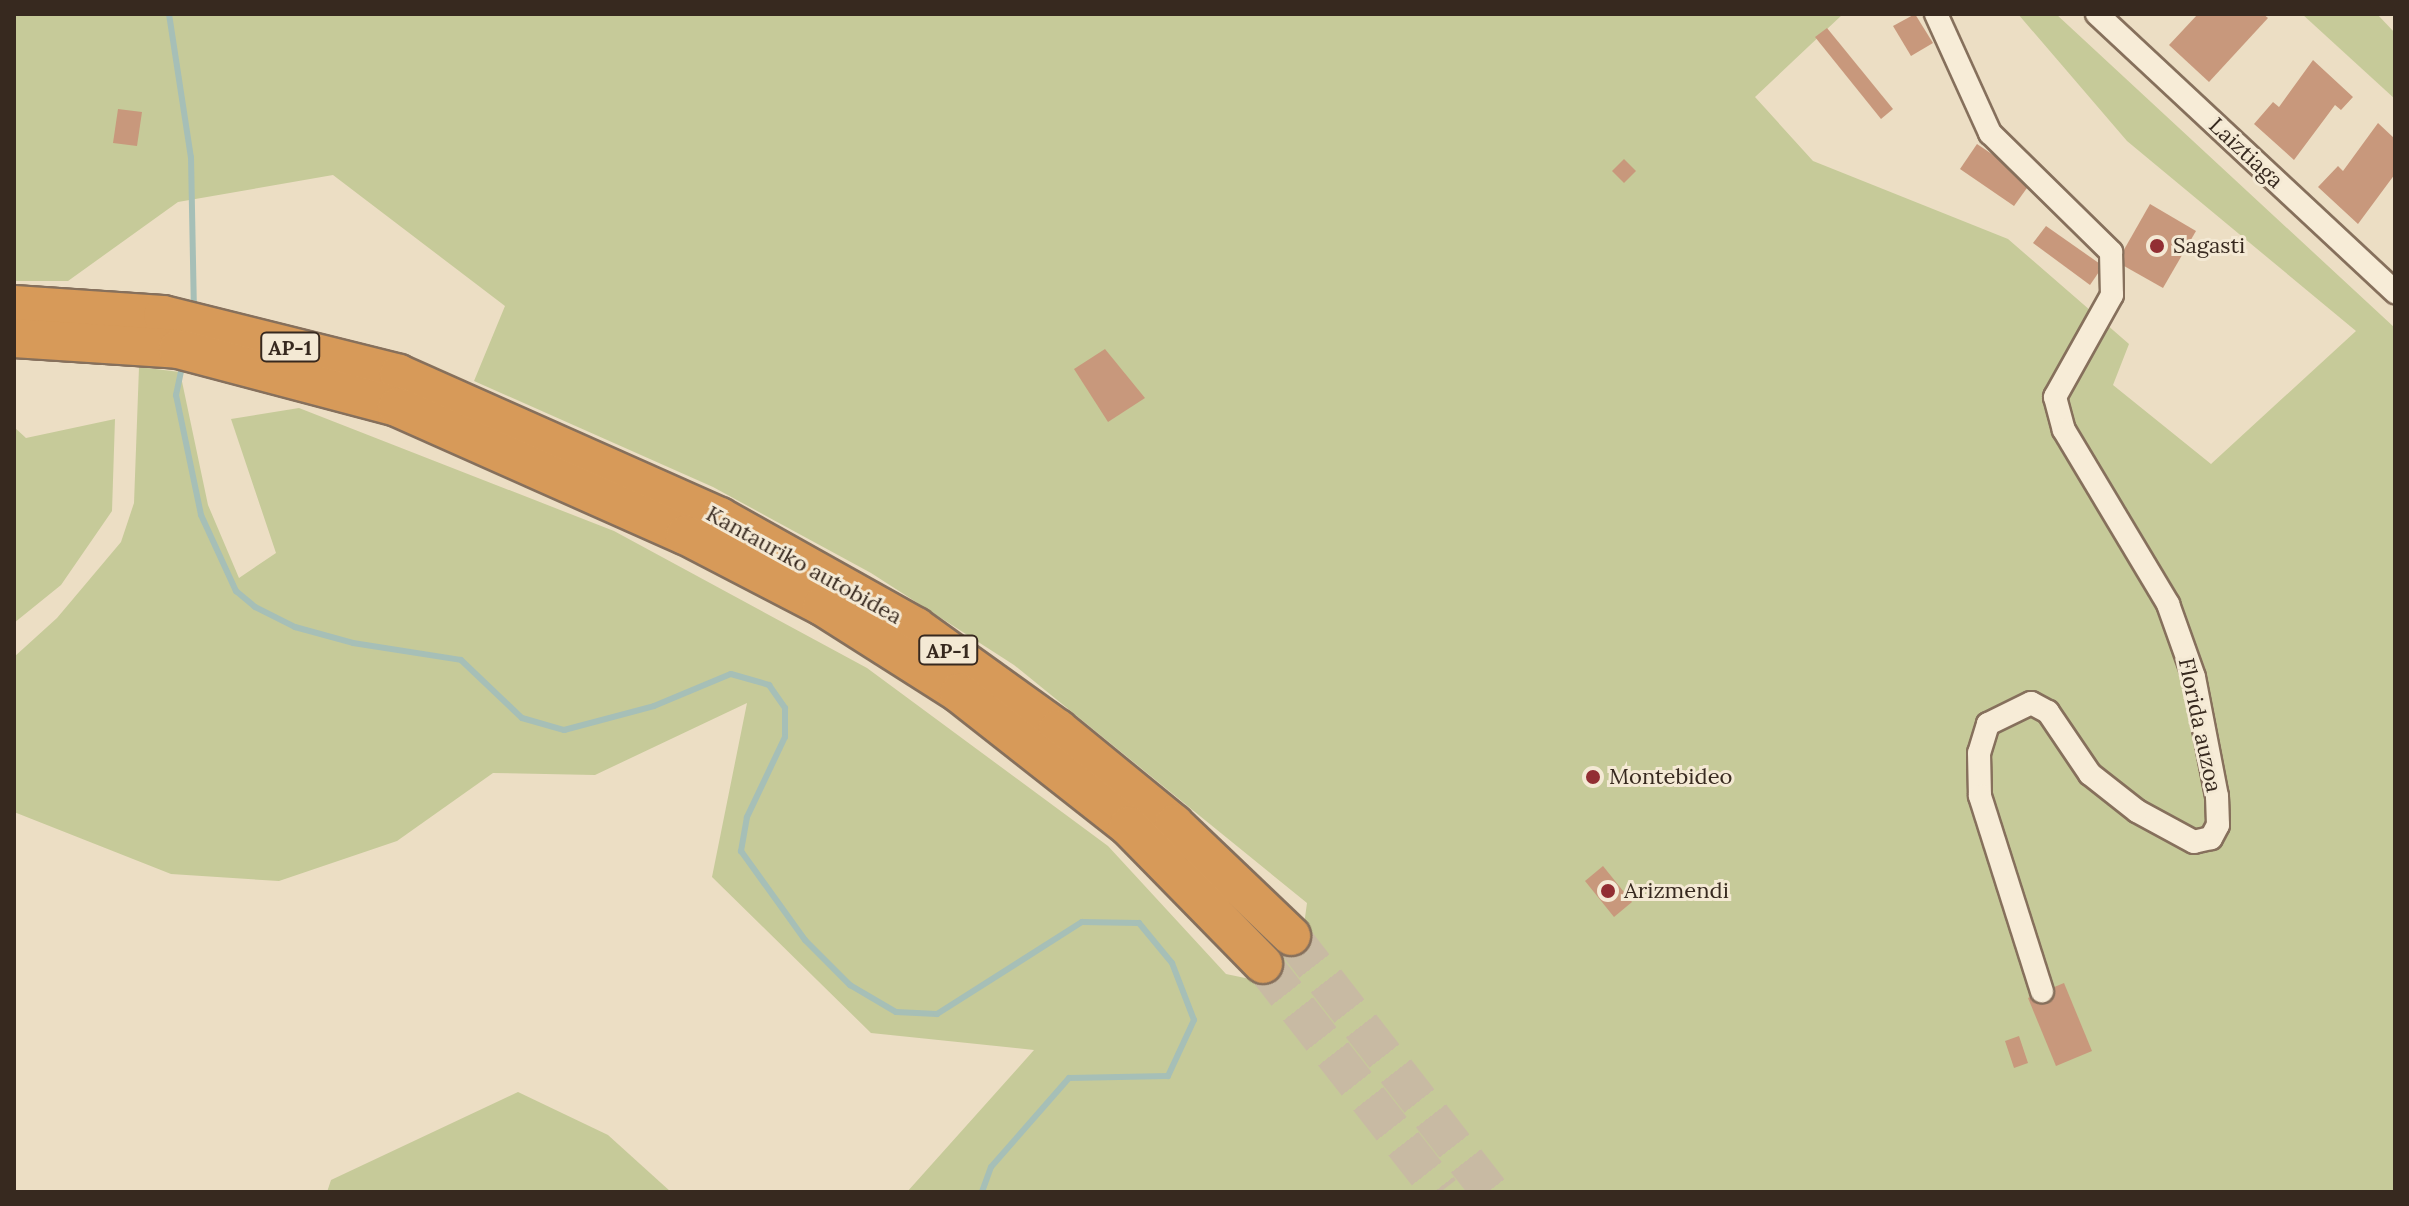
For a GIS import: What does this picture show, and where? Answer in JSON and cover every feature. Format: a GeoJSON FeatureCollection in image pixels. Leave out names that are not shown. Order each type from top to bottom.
{"type":"FeatureCollection","features":[{"type":"Feature","properties":{"kind":"highway","name":"AP-1"},"geometry":{"type":"LineString","coordinates":[[14,305],[163,315],[399,374],[547,454]]}},
{"type":"Feature","properties":{"kind":"highway","name":"AP-1"},"geometry":{"type":"LineString","coordinates":[[14,338],[178,349],[397,407],[547,454]]}},
{"type":"Feature","properties":{"kind":"highway","name":"Kantauriko autobidea"},"geometry":{"type":"LineString","coordinates":[[547,454],[720,517],[916,627],[1058,729],[1162,814],[1291,936]]}},
{"type":"Feature","properties":{"kind":"highway","name":"Kantauriko autobidea"},"geometry":{"type":"LineString","coordinates":[[547,454],[822,606],[959,693],[1128,826],[1263,964]]}},
{"type":"Feature","properties":{"kind":"street","name":"Florida auzoa"},"geometry":{"type":"LineString","coordinates":[[1936,14],[1990,133],[2111,252],[2112,295],[2055,397],[2077,453],[2168,604],[2194,677],[2217,796],[2218,825],[2211,838],[2194,842],[2137,811],[2090,774],[2048,712],[2031,703],[1988,724],[1979,753],[1980,796],[2042,991]]}},
{"type":"Feature","properties":{"kind":"street","name":"Laiztiaga"},"geometry":{"type":"LineString","coordinates":[[2097,14],[2395,292]]}},
{"type":"Feature","properties":{"kind":"green space"},"geometry":{"type":"Polygon","coordinates":[[[14,14],[1843,14],[1755,97],[1813,161],[2008,239],[2129,344],[2113,385],[2211,464],[2356,331],[2127,141],[2018,14],[2056,14],[2395,328],[2395,1192],[907,1192],[1034,1050],[871,1033],[712,877],[747,703],[595,775],[493,773],[397,841],[279,881],[171,874],[14,812],[14,657],[57,618],[121,542],[134,503],[139,367],[180,372],[208,505],[239,578],[276,553],[231,419],[299,408],[614,531],[867,668],[1108,846],[1226,974],[1250,979],[1303,932],[1307,903],[1014,665],[871,573],[713,487],[474,381],[505,306],[333,175],[178,202],[68,281],[14,281],[14,14]]]}},
{"type":"Feature","properties":{"kind":"green space"},"geometry":{"type":"Polygon","coordinates":[[[2302,14],[2377,14],[2395,33],[2395,99],[2302,14]]]}},
{"type":"Feature","properties":{"kind":"green space"},"geometry":{"type":"Polygon","coordinates":[[[115,419],[112,511],[61,585],[14,623],[14,427],[26,438],[115,419]]]}},
{"type":"Feature","properties":{"kind":"green space"},"geometry":{"type":"Polygon","coordinates":[[[518,1092],[608,1135],[671,1192],[327,1192],[331,1180],[518,1092]]]}},
{"type":"Feature","properties":{"kind":"building"},"geometry":{"type":"Polygon","coordinates":[[[1915,14],[1933,43],[1911,56],[1893,26],[1915,14]]]}},
{"type":"Feature","properties":{"kind":"building"},"geometry":{"type":"Polygon","coordinates":[[[2198,14],[2263,14],[2268,18],[2209,82],[2169,45],[2198,14]]]}},
{"type":"Feature","properties":{"kind":"building"},"geometry":{"type":"Polygon","coordinates":[[[1827,28],[1893,109],[1881,119],[1815,37],[1827,28]]]}},
{"type":"Feature","properties":{"kind":"building"},"geometry":{"type":"Polygon","coordinates":[[[2313,60],[2353,97],[2341,110],[2335,105],[2294,160],[2254,124],[2273,102],[2279,107],[2313,60]]]}},
{"type":"Feature","properties":{"kind":"building"},"geometry":{"type":"Polygon","coordinates":[[[118,109],[142,112],[137,146],[113,143],[118,109]]]}},
{"type":"Feature","properties":{"kind":"building"},"geometry":{"type":"Polygon","coordinates":[[[2378,123],[2395,139],[2395,174],[2358,224],[2318,187],[2338,166],[2343,171],[2378,123]]]}},
{"type":"Feature","properties":{"kind":"building"},"geometry":{"type":"Polygon","coordinates":[[[1977,144],[2032,181],[2014,206],[1960,169],[1977,144]]]}},
{"type":"Feature","properties":{"kind":"building"},"geometry":{"type":"Polygon","coordinates":[[[1624,159],[1636,171],[1624,183],[1612,171],[1624,159]]]}},
{"type":"Feature","properties":{"kind":"building","name":"Sagasti"},"geometry":{"type":"Polygon","coordinates":[[[2150,204],[2196,231],[2163,288],[2117,262],[2150,204]]]}},
{"type":"Feature","properties":{"kind":"building"},"geometry":{"type":"Polygon","coordinates":[[[2046,226],[2103,266],[2090,285],[2033,243],[2046,226]]]}},
{"type":"Feature","properties":{"kind":"building"},"geometry":{"type":"Polygon","coordinates":[[[1105,349],[1145,398],[1108,422],[1074,369],[1105,349]]]}},
{"type":"Feature","properties":{"kind":"building","name":"Arizmendi"},"geometry":{"type":"Polygon","coordinates":[[[1603,866],[1632,902],[1614,917],[1585,881],[1603,866]]]}},
{"type":"Feature","properties":{"kind":"building"},"geometry":{"type":"Polygon","coordinates":[[[2064,983],[2092,1051],[2056,1066],[2028,998],[2064,983]]]}},
{"type":"Feature","properties":{"kind":"building"},"geometry":{"type":"Polygon","coordinates":[[[2019,1036],[2028,1063],[2014,1068],[2005,1041],[2019,1036]]]}},
{"type":"Feature","properties":{"kind":"waterway"},"geometry":{"type":"LineString","coordinates":[[169,14],[191,157],[194,308]]}},
{"type":"Feature","properties":{"kind":"waterway"},"geometry":{"type":"LineString","coordinates":[[183,362],[176,395],[201,515],[236,591],[255,607],[295,627],[353,643],[461,660],[522,718],[564,730],[654,706],[731,674],[769,685],[785,708],[785,737],[747,817],[741,851],[805,940],[850,985],[896,1012],[937,1014],[1082,922],[1139,923],[1172,963],[1194,1020],[1168,1076],[1069,1078],[991,1167],[982,1192]]}},
{"type":"Feature","properties":{"kind":"tunnel"},"geometry":{"type":"LineString","coordinates":[[1291,936],[1490,1192]]}},
{"type":"Feature","properties":{"kind":"tunnel"},"geometry":{"type":"LineString","coordinates":[[1263,964],[1441,1192]]}},
{"type":"Feature","properties":{"kind":"place","name":"Sagasti"},"geometry":{"type":"Point","coordinates":[2157,246]}},
{"type":"Feature","properties":{"kind":"place","name":"Montebideo"},"geometry":{"type":"Point","coordinates":[1593,777]}},
{"type":"Feature","properties":{"kind":"place","name":"Arizmendi"},"geometry":{"type":"Point","coordinates":[1608,891]}}]}
